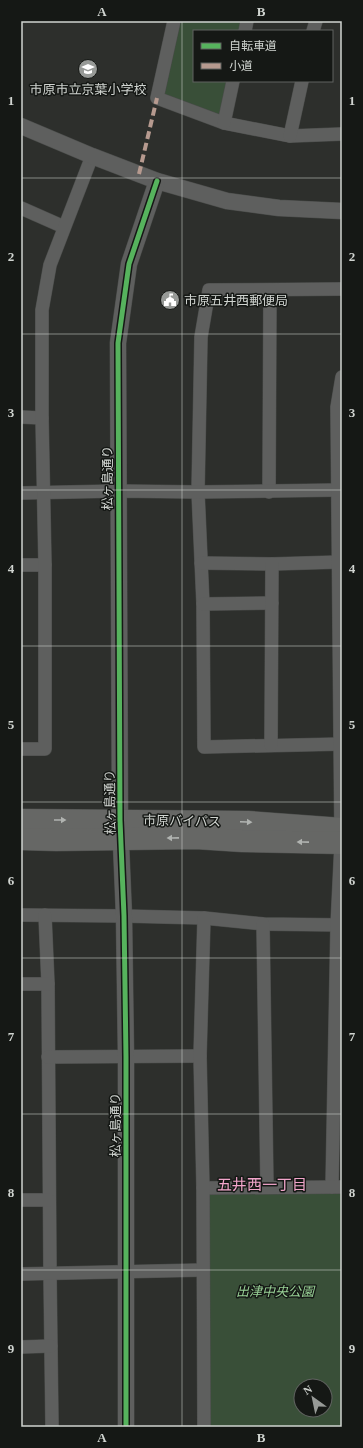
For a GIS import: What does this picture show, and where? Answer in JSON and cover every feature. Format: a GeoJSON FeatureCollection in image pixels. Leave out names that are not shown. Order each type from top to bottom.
{"type":"FeatureCollection","features":[{"type":"Feature","properties":{"kind":"highway","name":"市原バイパス"},"geometry":{"type":"LineString","coordinates":[[21,820],[196,838],[242,841],[342,836]]}},
{"type":"Feature","properties":{"kind":"highway","name":"市原バイパス"},"geometry":{"type":"LineString","coordinates":[[21,839],[121,830]]}},
{"type":"Feature","properties":{"kind":"street"},"geometry":{"type":"LineString","coordinates":[[174,21],[157,98],[224,123],[290,136],[342,134]]}},
{"type":"Feature","properties":{"kind":"street"},"geometry":{"type":"LineString","coordinates":[[224,123],[233,82]]}},
{"type":"Feature","properties":{"kind":"street"},"geometry":{"type":"LineString","coordinates":[[290,136],[302,82]]}},
{"type":"Feature","properties":{"kind":"street"},"geometry":{"type":"LineString","coordinates":[[21,126],[157,181],[227,201],[279,208],[342,211]]}},
{"type":"Feature","properties":{"kind":"street"},"geometry":{"type":"LineString","coordinates":[[21,749],[45,749],[45,565],[42,418],[42,310],[50,265],[92,156]]}},
{"type":"Feature","properties":{"kind":"street","name":"松ヶ島通り"},"geometry":{"type":"LineString","coordinates":[[126,1427],[126,1057],[121,830],[118,343],[129,264],[157,181]]}},
{"type":"Feature","properties":{"kind":"street"},"geometry":{"type":"LineString","coordinates":[[21,208],[64,227]]}},
{"type":"Feature","properties":{"kind":"street"},"geometry":{"type":"LineString","coordinates":[[341,744],[204,747],[203,604],[198,492],[201,337],[210,290],[342,289]]}},
{"type":"Feature","properties":{"kind":"street"},"geometry":{"type":"LineString","coordinates":[[269,492],[270,290]]}},
{"type":"Feature","properties":{"kind":"street"},"geometry":{"type":"LineString","coordinates":[[203,1188],[337,1187],[339,925],[342,836],[338,490],[342,377]]}},
{"type":"Feature","properties":{"kind":"street"},"geometry":{"type":"LineString","coordinates":[[21,417],[42,418]]}},
{"type":"Feature","properties":{"kind":"street"},"geometry":{"type":"LineString","coordinates":[[21,493],[118,491],[269,492],[338,490]]}},
{"type":"Feature","properties":{"kind":"street"},"geometry":{"type":"LineString","coordinates":[[201,563],[272,564],[339,562]]}},
{"type":"Feature","properties":{"kind":"street"},"geometry":{"type":"LineString","coordinates":[[271,745],[272,564]]}},
{"type":"Feature","properties":{"kind":"street"},"geometry":{"type":"LineString","coordinates":[[21,565],[45,565]]}},
{"type":"Feature","properties":{"kind":"street"},"geometry":{"type":"LineString","coordinates":[[203,604],[272,603]]}},
{"type":"Feature","properties":{"kind":"street"},"geometry":{"type":"LineString","coordinates":[[21,915],[204,918],[263,924],[339,925]]}},
{"type":"Feature","properties":{"kind":"street"},"geometry":{"type":"LineString","coordinates":[[45,915],[48,984],[52,1427]]}},
{"type":"Feature","properties":{"kind":"street"},"geometry":{"type":"LineString","coordinates":[[204,918],[200,1056],[203,1188],[204,1427]]}},
{"type":"Feature","properties":{"kind":"street"},"geometry":{"type":"LineString","coordinates":[[263,924],[267,1187]]}},
{"type":"Feature","properties":{"kind":"street"},"geometry":{"type":"LineString","coordinates":[[21,984],[48,984]]}},
{"type":"Feature","properties":{"kind":"street"},"geometry":{"type":"LineString","coordinates":[[48,1057],[200,1056]]}},
{"type":"Feature","properties":{"kind":"street"},"geometry":{"type":"LineString","coordinates":[[21,1200],[49,1200]]}},
{"type":"Feature","properties":{"kind":"street"},"geometry":{"type":"LineString","coordinates":[[21,1274],[203,1270]]}},
{"type":"Feature","properties":{"kind":"street"},"geometry":{"type":"LineString","coordinates":[[21,1347],[51,1346]]}},
{"type":"Feature","properties":{"kind":"green space"},"geometry":{"type":"Polygon","coordinates":[[[174,21],[247,21],[245,30],[193,30],[193,82],[233,82],[224,123],[157,98],[174,21]]]}},
{"type":"Feature","properties":{"kind":"green space","name":"出津中央公園"},"geometry":{"type":"Polygon","coordinates":[[[211,1191],[342,1193],[342,1427],[210,1427],[208,1197],[211,1191]]]}},
{"type":"Feature","properties":{"kind":"marked path"},"geometry":{"type":"LineString","coordinates":[[139,174],[157,98]]}},
{"type":"Feature","properties":{"kind":"cycle path"},"geometry":{"type":"LineString","coordinates":[[126,1427],[126,1057],[124,916],[120,820],[118,343],[129,264],[157,181]]}},
{"type":"Feature","properties":{"kind":"place","name":"市原市立京葉小学校"},"geometry":{"type":"Point","coordinates":[88,69]}},
{"type":"Feature","properties":{"kind":"place","name":"市原五井西郵便局"},"geometry":{"type":"Point","coordinates":[170,300]}},
{"type":"Feature","properties":{"kind":"district","name":"五井西一丁目"},"geometry":{"type":"Point","coordinates":[262,1185]}}]}
